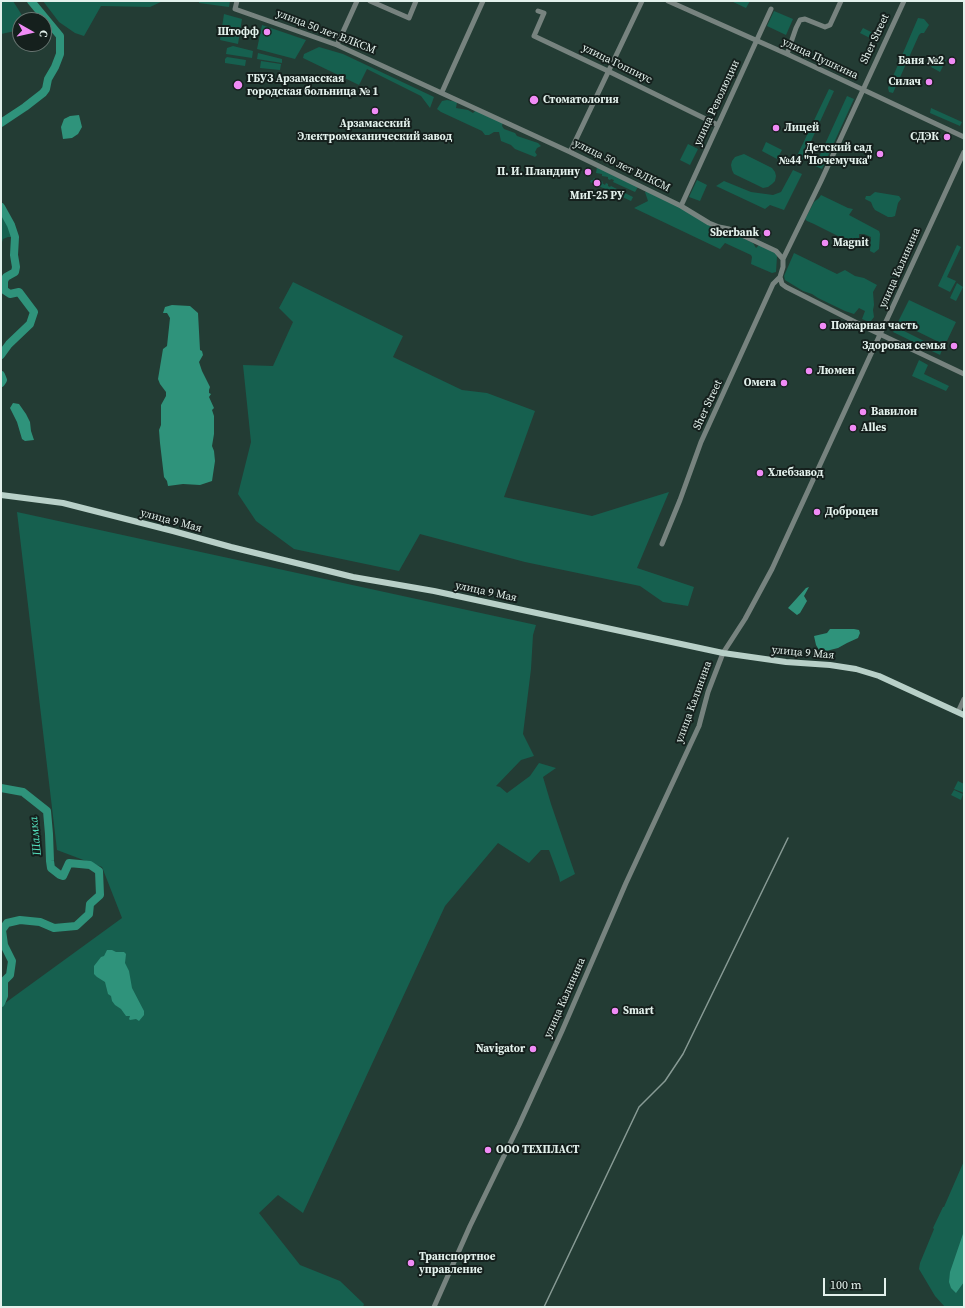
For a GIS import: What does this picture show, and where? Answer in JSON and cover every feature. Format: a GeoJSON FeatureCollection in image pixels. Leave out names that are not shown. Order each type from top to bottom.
{"type":"FeatureCollection","features":[{"type":"Feature","properties":{"kind":"main road","name":"улица 9 Мая"},"geometry":{"type":"LineString","coordinates":[[4,495],[62,503],[353,577],[434,591],[723,653],[786,662],[856,669],[878,676],[961,714]]}},
{"type":"Feature","properties":{"kind":"street","name":"улица 50 лет ВЛКСМ"},"geometry":{"type":"LineString","coordinates":[[237,1],[235,9],[337,45],[442,92],[681,206],[709,223],[729,229],[776,250],[783,259]]}},
{"type":"Feature","properties":{"kind":"street"},"geometry":{"type":"LineString","coordinates":[[337,45],[358,1]]}},
{"type":"Feature","properties":{"kind":"street"},"geometry":{"type":"LineString","coordinates":[[370,1],[409,18],[416,1]]}},
{"type":"Feature","properties":{"kind":"street"},"geometry":{"type":"LineString","coordinates":[[442,92],[483,1]]}},
{"type":"Feature","properties":{"kind":"street"},"geometry":{"type":"LineString","coordinates":[[570,152],[642,1]]}},
{"type":"Feature","properties":{"kind":"street","name":"улица Пушкина"},"geometry":{"type":"LineString","coordinates":[[668,1],[787,54],[964,137]]}},
{"type":"Feature","properties":{"kind":"street"},"geometry":{"type":"LineString","coordinates":[[787,54],[800,20],[805,19],[825,27],[830,25],[841,1]]}},
{"type":"Feature","properties":{"kind":"street","name":"Sher Street"},"geometry":{"type":"LineString","coordinates":[[783,259],[904,1]]}},
{"type":"Feature","properties":{"kind":"street","name":"улица Революции"},"geometry":{"type":"LineString","coordinates":[[681,206],[771,9]]}},
{"type":"Feature","properties":{"kind":"street","name":"улица Гоппиус"},"geometry":{"type":"LineString","coordinates":[[538,11],[544,14],[534,36],[608,70],[718,125]]}},
{"type":"Feature","properties":{"kind":"street","name":"улица Калинина"},"geometry":{"type":"LineString","coordinates":[[434,1307],[470,1226],[519,1125],[626,883],[699,726],[708,692],[723,653],[745,620],[772,569],[964,152]]}},
{"type":"Feature","properties":{"kind":"street"},"geometry":{"type":"LineString","coordinates":[[783,259],[783,267],[780,277],[782,284],[786,288],[964,374]]}},
{"type":"Feature","properties":{"kind":"street","name":"Sher Street"},"geometry":{"type":"LineString","coordinates":[[662,544],[701,442],[773,284],[780,277]]}},
{"type":"Feature","properties":{"kind":"street"},"geometry":{"type":"LineString","coordinates":[[961,714],[964,699]]}},
{"type":"Feature","properties":{"kind":"shaded area"},"geometry":{"type":"Polygon","coordinates":[[[1,1],[13,1],[20,12],[12,12],[12,32],[1,34],[1,1]]]}},
{"type":"Feature","properties":{"kind":"shaded area"},"geometry":{"type":"Polygon","coordinates":[[[43,1],[163,1],[150,7],[101,6],[84,36],[75,33],[59,22],[43,1]]]}},
{"type":"Feature","properties":{"kind":"shaded area"},"geometry":{"type":"Polygon","coordinates":[[[199,1],[230,1],[229,7],[199,3],[199,1]]]}},
{"type":"Feature","properties":{"kind":"shaded area"},"geometry":{"type":"Polygon","coordinates":[[[731,1],[750,1],[746,8],[731,1]]]}},
{"type":"Feature","properties":{"kind":"shaded area"},"geometry":{"type":"Polygon","coordinates":[[[774,11],[793,19],[786,35],[767,26],[774,11]]]}},
{"type":"Feature","properties":{"kind":"shaded area"},"geometry":{"type":"Polygon","coordinates":[[[224,14],[242,19],[238,44],[220,40],[224,14]]]}},
{"type":"Feature","properties":{"kind":"shaded area"},"geometry":{"type":"Polygon","coordinates":[[[918,18],[924,19],[929,25],[924,33],[919,35],[893,93],[889,92],[888,88],[918,18]]]}},
{"type":"Feature","properties":{"kind":"shaded area"},"geometry":{"type":"Polygon","coordinates":[[[262,25],[306,40],[295,59],[257,49],[262,25]]]}},
{"type":"Feature","properties":{"kind":"shaded area"},"geometry":{"type":"Polygon","coordinates":[[[863,28],[879,36],[876,41],[860,33],[863,28]]]}},
{"type":"Feature","properties":{"kind":"shaded area"},"geometry":{"type":"Polygon","coordinates":[[[233,46],[253,51],[252,58],[226,54],[227,48],[233,46]]]}},
{"type":"Feature","properties":{"kind":"shaded area"},"geometry":{"type":"Polygon","coordinates":[[[319,47],[343,54],[434,97],[430,108],[421,96],[367,69],[359,85],[303,58],[304,54],[319,47]]]}},
{"type":"Feature","properties":{"kind":"shaded area"},"geometry":{"type":"Polygon","coordinates":[[[258,53],[282,59],[282,63],[257,59],[258,53]]]}},
{"type":"Feature","properties":{"kind":"shaded area"},"geometry":{"type":"Polygon","coordinates":[[[938,56],[946,60],[940,72],[931,67],[938,56]]]}},
{"type":"Feature","properties":{"kind":"shaded area"},"geometry":{"type":"Polygon","coordinates":[[[227,57],[246,60],[245,66],[225,63],[225,59],[227,57]]]}},
{"type":"Feature","properties":{"kind":"shaded area"},"geometry":{"type":"Polygon","coordinates":[[[261,61],[281,64],[280,70],[260,68],[261,61]]]}},
{"type":"Feature","properties":{"kind":"shaded area"},"geometry":{"type":"Polygon","coordinates":[[[829,89],[834,91],[802,161],[796,158],[829,89]]]}},
{"type":"Feature","properties":{"kind":"shaded area"},"geometry":{"type":"Polygon","coordinates":[[[847,96],[854,99],[822,169],[815,166],[847,96]]]}},
{"type":"Feature","properties":{"kind":"shaded area"},"geometry":{"type":"Polygon","coordinates":[[[447,100],[457,102],[456,108],[468,110],[473,113],[476,110],[503,122],[502,126],[504,129],[515,133],[517,136],[538,143],[541,146],[537,148],[535,152],[537,155],[535,157],[515,149],[511,145],[501,141],[499,132],[485,135],[482,131],[437,109],[442,101],[447,100]]]}},
{"type":"Feature","properties":{"kind":"shaded area"},"geometry":{"type":"Polygon","coordinates":[[[931,108],[962,122],[960,126],[930,113],[931,108]]]}},
{"type":"Feature","properties":{"kind":"shaded area"},"geometry":{"type":"Polygon","coordinates":[[[79,115],[82,127],[78,134],[72,138],[63,139],[61,127],[64,119],[70,116],[79,115]]]}},
{"type":"Feature","properties":{"kind":"shaded area"},"geometry":{"type":"Polygon","coordinates":[[[766,142],[782,150],[777,159],[762,151],[766,142]]]}},
{"type":"Feature","properties":{"kind":"shaded area"},"geometry":{"type":"Polygon","coordinates":[[[688,144],[698,149],[690,165],[680,160],[688,144]]]}},
{"type":"Feature","properties":{"kind":"shaded area"},"geometry":{"type":"Polygon","coordinates":[[[744,154],[772,168],[776,176],[775,181],[768,187],[763,188],[734,174],[731,165],[732,161],[735,157],[744,154]]]}},
{"type":"Feature","properties":{"kind":"shaded area"},"geometry":{"type":"Polygon","coordinates":[[[597,167],[638,187],[635,192],[613,182],[614,180],[610,180],[608,177],[602,176],[602,174],[596,173],[597,167]]]}},
{"type":"Feature","properties":{"kind":"shaded area"},"geometry":{"type":"Polygon","coordinates":[[[793,170],[802,174],[784,210],[770,205],[765,209],[716,186],[724,181],[751,192],[773,195],[781,192],[793,170]]]}},
{"type":"Feature","properties":{"kind":"shaded area"},"geometry":{"type":"Polygon","coordinates":[[[594,178],[599,182],[600,180],[605,185],[606,183],[608,186],[611,186],[633,197],[631,201],[590,182],[594,178]]]}},
{"type":"Feature","properties":{"kind":"shaded area"},"geometry":{"type":"Polygon","coordinates":[[[697,180],[707,185],[700,201],[689,197],[697,180]]]}},
{"type":"Feature","properties":{"kind":"shaded area"},"geometry":{"type":"Polygon","coordinates":[[[647,191],[753,243],[756,248],[759,245],[774,252],[777,256],[776,272],[772,273],[751,264],[751,255],[725,243],[720,249],[634,208],[648,201],[645,192],[647,191]]]}},
{"type":"Feature","properties":{"kind":"shaded area"},"geometry":{"type":"Polygon","coordinates":[[[875,192],[899,196],[901,199],[898,203],[895,216],[888,217],[875,210],[871,202],[865,199],[866,196],[870,196],[875,192]]]}},
{"type":"Feature","properties":{"kind":"shaded area"},"geometry":{"type":"Polygon","coordinates":[[[821,195],[853,209],[849,215],[879,231],[879,249],[874,253],[870,251],[871,237],[864,234],[859,234],[859,238],[854,239],[842,238],[807,221],[805,219],[814,202],[821,195]]]}},
{"type":"Feature","properties":{"kind":"shaded area"},"geometry":{"type":"Polygon","coordinates":[[[1,207],[11,225],[15,237],[3,239],[1,245],[1,207]]]}},
{"type":"Feature","properties":{"kind":"shaded area"},"geometry":{"type":"Polygon","coordinates":[[[957,245],[961,247],[947,277],[956,281],[950,292],[938,286],[957,245]]]}},
{"type":"Feature","properties":{"kind":"shaded area"},"geometry":{"type":"Polygon","coordinates":[[[794,253],[837,274],[845,270],[877,285],[873,292],[874,317],[871,321],[862,319],[865,311],[859,308],[854,314],[845,311],[803,291],[785,280],[784,276],[794,253]]]}},
{"type":"Feature","properties":{"kind":"shaded area"},"geometry":{"type":"Polygon","coordinates":[[[293,282],[403,336],[393,357],[462,390],[487,393],[535,411],[504,497],[592,516],[669,492],[637,568],[694,587],[688,606],[663,602],[640,586],[525,562],[420,534],[399,571],[294,549],[256,521],[238,494],[251,442],[243,365],[273,366],[293,322],[279,308],[293,282]]]}},
{"type":"Feature","properties":{"kind":"shaded area"},"geometry":{"type":"Polygon","coordinates":[[[957,283],[963,287],[956,301],[950,298],[957,283]]]}},
{"type":"Feature","properties":{"kind":"shaded area"},"geometry":{"type":"Polygon","coordinates":[[[909,300],[956,322],[945,345],[898,322],[909,300]]]}},
{"type":"Feature","properties":{"kind":"shaded area"},"geometry":{"type":"Polygon","coordinates":[[[172,305],[190,306],[198,313],[200,350],[202,351],[203,355],[199,362],[210,387],[209,393],[211,394],[209,397],[214,408],[212,410],[214,416],[214,434],[212,446],[215,461],[212,481],[200,485],[183,484],[168,486],[164,477],[159,430],[161,425],[161,405],[166,396],[166,392],[158,379],[163,349],[167,346],[170,318],[167,313],[163,313],[165,307],[172,305]]]}},
{"type":"Feature","properties":{"kind":"shaded area"},"geometry":{"type":"Polygon","coordinates":[[[896,327],[942,350],[940,355],[893,332],[896,327]]]}},
{"type":"Feature","properties":{"kind":"shaded area"},"geometry":{"type":"Polygon","coordinates":[[[919,360],[928,365],[924,374],[949,386],[946,391],[912,376],[919,360]]]}},
{"type":"Feature","properties":{"kind":"shaded area"},"geometry":{"type":"Polygon","coordinates":[[[13,403],[19,404],[26,414],[30,422],[34,440],[25,441],[22,439],[17,422],[10,408],[13,403]]]}},
{"type":"Feature","properties":{"kind":"shaded area"},"geometry":{"type":"Polygon","coordinates":[[[17,512],[536,625],[533,635],[531,669],[523,734],[534,756],[521,760],[496,786],[500,787],[507,793],[530,776],[539,763],[556,768],[543,777],[575,874],[560,882],[549,850],[541,850],[529,863],[498,843],[445,906],[303,1213],[278,1195],[259,1213],[300,1265],[340,1281],[364,1304],[363,1307],[1,1307],[1,1006],[122,918],[102,867],[57,850],[17,512]]]}},
{"type":"Feature","properties":{"kind":"shaded area"},"geometry":{"type":"Polygon","coordinates":[[[809,587],[804,596],[807,601],[800,613],[797,615],[788,608],[806,588],[809,587]]]}},
{"type":"Feature","properties":{"kind":"shaded area"},"geometry":{"type":"Polygon","coordinates":[[[830,629],[854,629],[859,630],[860,633],[858,638],[838,648],[826,651],[819,650],[814,636],[827,633],[830,629]]]}},
{"type":"Feature","properties":{"kind":"shaded area"},"geometry":{"type":"Polygon","coordinates":[[[958,781],[964,784],[964,793],[954,789],[958,781]]]}},
{"type":"Feature","properties":{"kind":"shaded area"},"geometry":{"type":"Polygon","coordinates":[[[954,790],[963,794],[961,800],[951,795],[954,790]]]}},
{"type":"Feature","properties":{"kind":"shaded area"},"geometry":{"type":"Polygon","coordinates":[[[107,950],[124,952],[126,954],[125,963],[129,971],[132,988],[144,1011],[144,1015],[139,1021],[136,1019],[130,1020],[130,1016],[126,1016],[121,1009],[115,1005],[111,996],[108,994],[105,982],[94,974],[94,966],[101,957],[104,956],[107,950]]]}},
{"type":"Feature","properties":{"kind":"shaded area"},"geometry":{"type":"Polygon","coordinates":[[[964,1161],[964,1307],[945,1307],[935,1296],[919,1269],[934,1229],[933,1228],[964,1161]]]}},
{"type":"Feature","properties":{"kind":"shaded area"},"geometry":{"type":"Polygon","coordinates":[[[964,1231],[964,1282],[956,1293],[951,1288],[949,1282],[950,1272],[964,1231]]]}},
{"type":"Feature","properties":{"kind":"waterway","name":"Шамка"},"geometry":{"type":"LineString","coordinates":[[1,123],[43,93],[60,54],[60,36],[31,1]]}},
{"type":"Feature","properties":{"kind":"waterway","name":"Шамка"},"geometry":{"type":"LineString","coordinates":[[1,207],[11,225],[15,237],[15,272],[6,277],[4,281],[4,290],[10,294],[19,292],[34,312],[30,324],[9,344],[1,355]]}},
{"type":"Feature","properties":{"kind":"waterway","name":"Шамка"},"geometry":{"type":"LineString","coordinates":[[1,375],[3,380],[1,383]]}},
{"type":"Feature","properties":{"kind":"waterway","name":"Шамка"},"geometry":{"type":"LineString","coordinates":[[1,788],[23,792],[47,811],[51,868],[63,876],[69,863],[90,865],[99,871],[100,895],[90,904],[89,914],[76,926],[54,928],[40,922],[20,920],[7,923],[2,930],[4,945],[12,961],[10,975],[4,981],[4,996],[1,1003]]}},
{"type":"Feature","properties":{"kind":"railway"},"geometry":{"type":"LineString","coordinates":[[544,1307],[639,1107],[665,1081],[683,1054],[788,838]]}},
{"type":"Feature","properties":{"kind":"place","name":"Штофф"},"geometry":{"type":"Point","coordinates":[267,32]}},
{"type":"Feature","properties":{"kind":"place","name":"Баня №2"},"geometry":{"type":"Point","coordinates":[952,61]}},
{"type":"Feature","properties":{"kind":"place","name":"Силач"},"geometry":{"type":"Point","coordinates":[929,82]}},
{"type":"Feature","properties":{"kind":"place","name":"ГБУЗ Арзамасская городская больница № 1"},"geometry":{"type":"Point","coordinates":[238,85]}},
{"type":"Feature","properties":{"kind":"place","name":"Стоматология"},"geometry":{"type":"Point","coordinates":[534,100]}},
{"type":"Feature","properties":{"kind":"place","name":"Арзамасский Электромеханический завод"},"geometry":{"type":"Point","coordinates":[375,111]}},
{"type":"Feature","properties":{"kind":"place","name":"Лицей"},"geometry":{"type":"Point","coordinates":[776,128]}},
{"type":"Feature","properties":{"kind":"place","name":"СДЭК"},"geometry":{"type":"Point","coordinates":[947,137]}},
{"type":"Feature","properties":{"kind":"place","name":"Детский сад №44 \"Почемучка\""},"geometry":{"type":"Point","coordinates":[880,154]}},
{"type":"Feature","properties":{"kind":"place","name":"П. И. Пландину"},"geometry":{"type":"Point","coordinates":[588,172]}},
{"type":"Feature","properties":{"kind":"place","name":"МиГ-25 РУ"},"geometry":{"type":"Point","coordinates":[597,183]}},
{"type":"Feature","properties":{"kind":"place","name":"Sberbank"},"geometry":{"type":"Point","coordinates":[767,233]}},
{"type":"Feature","properties":{"kind":"place","name":"Magnit"},"geometry":{"type":"Point","coordinates":[825,243]}},
{"type":"Feature","properties":{"kind":"place","name":"Пожарная часть"},"geometry":{"type":"Point","coordinates":[823,326]}},
{"type":"Feature","properties":{"kind":"place","name":"Здоровая семья"},"geometry":{"type":"Point","coordinates":[954,346]}},
{"type":"Feature","properties":{"kind":"place","name":"Люмен"},"geometry":{"type":"Point","coordinates":[809,371]}},
{"type":"Feature","properties":{"kind":"place","name":"Омега"},"geometry":{"type":"Point","coordinates":[784,383]}},
{"type":"Feature","properties":{"kind":"place","name":"Вавилон"},"geometry":{"type":"Point","coordinates":[863,412]}},
{"type":"Feature","properties":{"kind":"place","name":"Alles"},"geometry":{"type":"Point","coordinates":[853,428]}},
{"type":"Feature","properties":{"kind":"place","name":"Хлебзавод"},"geometry":{"type":"Point","coordinates":[760,473]}},
{"type":"Feature","properties":{"kind":"place","name":"Доброцен"},"geometry":{"type":"Point","coordinates":[817,512]}},
{"type":"Feature","properties":{"kind":"place","name":"Smart"},"geometry":{"type":"Point","coordinates":[615,1011]}},
{"type":"Feature","properties":{"kind":"place","name":"Navigator"},"geometry":{"type":"Point","coordinates":[533,1049]}},
{"type":"Feature","properties":{"kind":"place","name":"ООО ТЕХПЛАСТ"},"geometry":{"type":"Point","coordinates":[488,1150]}},
{"type":"Feature","properties":{"kind":"place","name":"Транспортное управление"},"geometry":{"type":"Point","coordinates":[411,1263]}}]}
